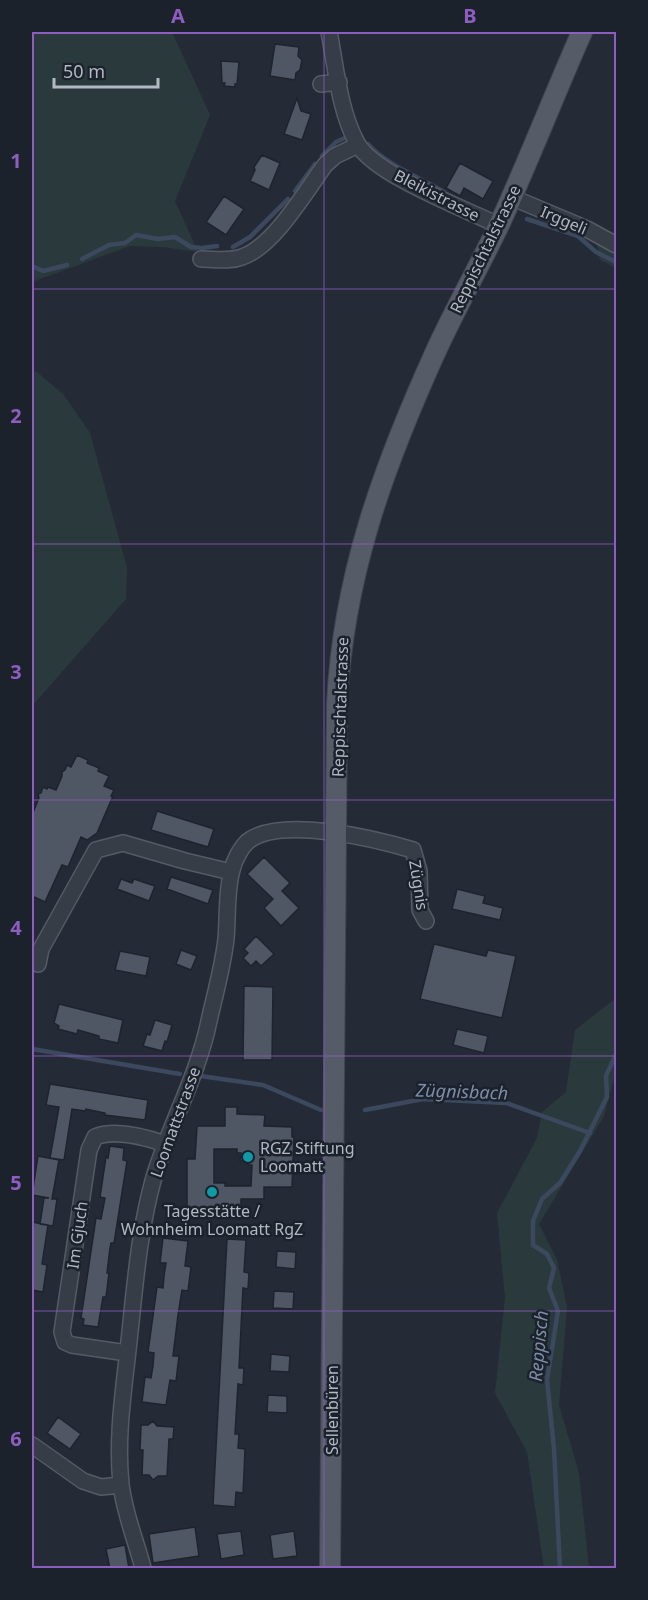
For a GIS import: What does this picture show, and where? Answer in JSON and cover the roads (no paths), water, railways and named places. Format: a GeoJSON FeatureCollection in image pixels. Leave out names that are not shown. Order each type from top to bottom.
{"type":"FeatureCollection","features":[{"type":"Feature","properties":{"kind":"main road","name":"Reppischtalstrasse"},"geometry":{"type":"LineString","coordinates":[[332,1251],[338,670],[355,570],[380,487],[415,400],[445,332],[511,197],[582,32]]}},
{"type":"Feature","properties":{"kind":"main road","name":"Sellenbüren"},"geometry":{"type":"LineString","coordinates":[[330,1569],[333,1429],[332,1251]]}},
{"type":"Feature","properties":{"kind":"street","name":"Bleikistrasse"},"geometry":{"type":"LineString","coordinates":[[329,32],[347,117],[358,145],[367,155],[393,174],[498,225]]}},
{"type":"Feature","properties":{"kind":"street"},"geometry":{"type":"LineString","coordinates":[[321,84],[339,82]]}},
{"type":"Feature","properties":{"kind":"street"},"geometry":{"type":"LineString","coordinates":[[201,259],[227,260],[243,257],[259,249],[274,234],[325,165],[335,156],[358,145]]}},
{"type":"Feature","properties":{"kind":"street","name":"Irggeli"},"geometry":{"type":"LineString","coordinates":[[511,197],[587,229],[616,245]]}},
{"type":"Feature","properties":{"kind":"street","name":"Loomattstrasse"},"geometry":{"type":"LineString","coordinates":[[143,1569],[121,1485],[119,1422],[144,1218],[165,1144],[190,1085],[208,1026],[226,941],[231,872],[237,856],[248,842],[267,832],[286,831],[337,832],[413,850]]}},
{"type":"Feature","properties":{"kind":"street"},"geometry":{"type":"LineString","coordinates":[[38,964],[41,949],[96,850],[123,843],[231,872]]}},
{"type":"Feature","properties":{"kind":"street","name":"Zügnis"},"geometry":{"type":"LineString","coordinates":[[413,850],[419,872],[420,910],[426,921]]}},
{"type":"Feature","properties":{"kind":"street","name":"Im Gjuch"},"geometry":{"type":"LineString","coordinates":[[127,1353],[72,1345],[65,1342],[62,1332],[89,1150],[95,1137],[105,1133],[154,1140],[165,1144]]}},
{"type":"Feature","properties":{"kind":"street"},"geometry":{"type":"LineString","coordinates":[[32,1444],[83,1481],[101,1487],[121,1485]]}},
{"type":"Feature","properties":{"kind":"waterway"},"geometry":{"type":"LineString","coordinates":[[322,156],[336,142],[347,137]]}},
{"type":"Feature","properties":{"kind":"waterway"},"geometry":{"type":"LineString","coordinates":[[368,144],[393,164],[444,192]]}},
{"type":"Feature","properties":{"kind":"waterway"},"geometry":{"type":"LineString","coordinates":[[295,191],[315,164]]}},
{"type":"Feature","properties":{"kind":"waterway"},"geometry":{"type":"LineString","coordinates":[[233,247],[250,237],[288,199]]}},
{"type":"Feature","properties":{"kind":"waterway"},"geometry":{"type":"LineString","coordinates":[[527,219],[578,236],[596,252],[616,262]]}},
{"type":"Feature","properties":{"kind":"waterway"},"geometry":{"type":"LineString","coordinates":[[82,259],[109,245],[125,243],[136,235],[158,239],[175,237],[191,247],[217,246]]}},
{"type":"Feature","properties":{"kind":"waterway"},"geometry":{"type":"LineString","coordinates":[[32,266],[43,271],[67,265]]}},
{"type":"Feature","properties":{"kind":"waterway","name":"Zügnisbach"},"geometry":{"type":"LineString","coordinates":[[32,1049],[180,1074]]}},
{"type":"Feature","properties":{"kind":"waterway","name":"Reppisch"},"geometry":{"type":"LineString","coordinates":[[560,1568],[554,1449],[547,1380],[558,1311],[549,1288],[554,1268],[547,1254],[533,1245],[533,1221],[542,1199],[560,1183],[580,1151],[607,1097],[606,1076],[616,1054]]}},
{"type":"Feature","properties":{"kind":"waterway","name":"Zügnisbach"},"geometry":{"type":"LineString","coordinates":[[201,1076],[263,1085],[321,1110]]}},
{"type":"Feature","properties":{"kind":"waterway","name":"Zügnisbach"},"geometry":{"type":"LineString","coordinates":[[365,1110],[423,1099],[506,1103],[590,1133]]}},
{"type":"Feature","properties":{"kind":"place","name":"RGZ Stiftung Loomatt"},"geometry":{"type":"Point","coordinates":[248,1157]}},
{"type":"Feature","properties":{"kind":"place","name":"Tagesstätte / Wohnheim Loomatt RgZ"},"geometry":{"type":"Point","coordinates":[212,1192]}}]}
